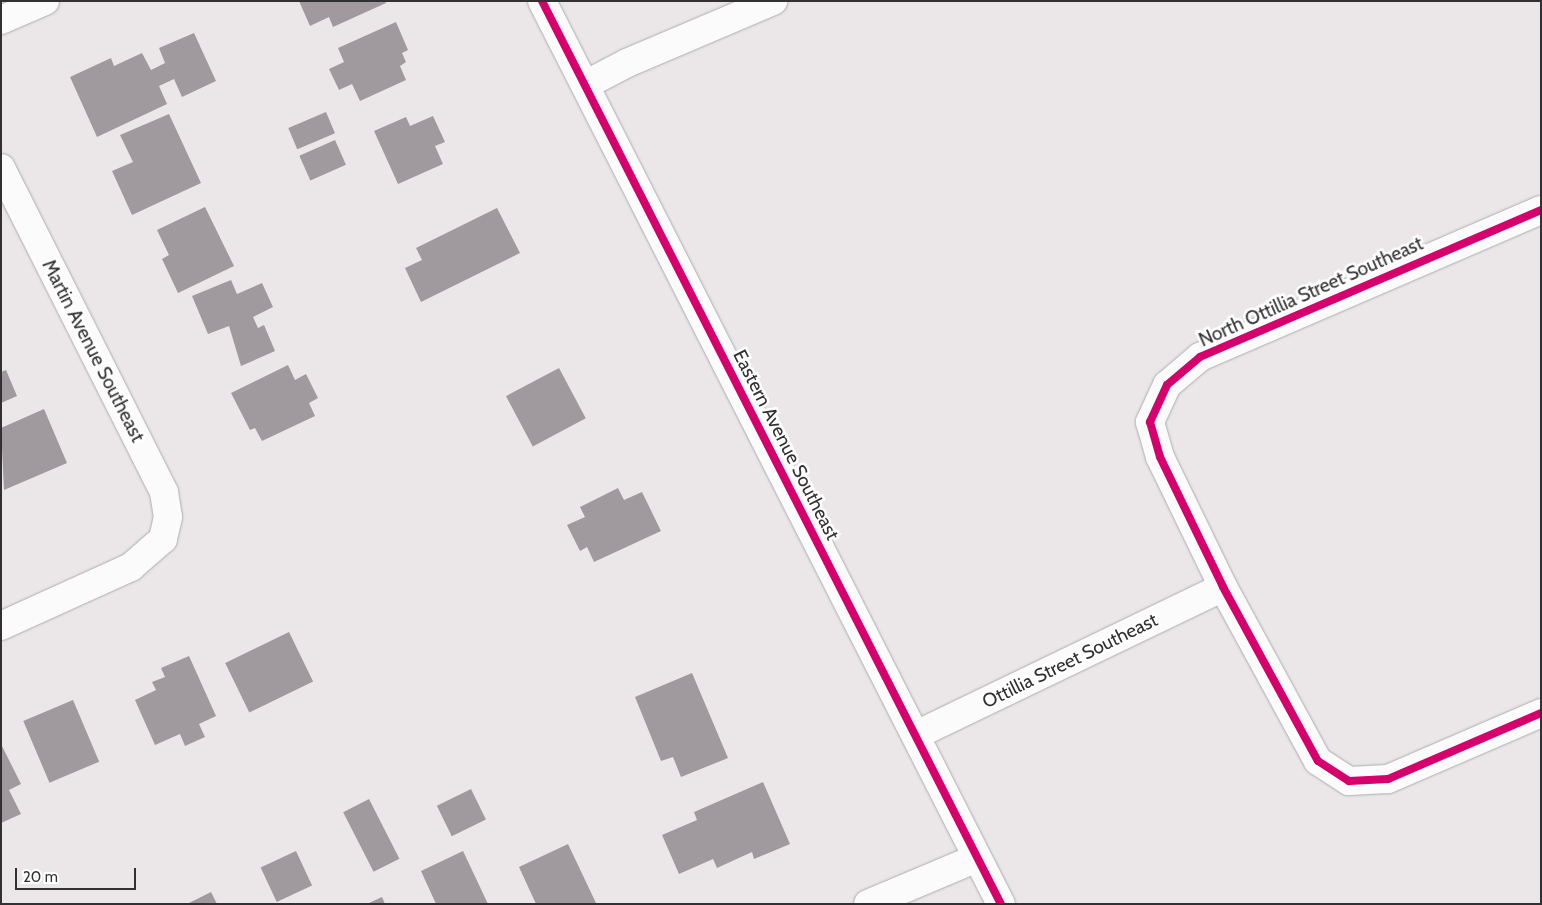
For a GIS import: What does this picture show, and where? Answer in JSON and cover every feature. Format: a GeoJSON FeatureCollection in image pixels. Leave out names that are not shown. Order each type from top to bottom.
{"type":"FeatureCollection","features":[{"type":"Feature","properties":{"kind":"street"},"geometry":{"type":"LineString","coordinates":[[1,20],[44,1]]}},
{"type":"Feature","properties":{"kind":"street","name":"Eastern Avenue Southeast"},"geometry":{"type":"LineString","coordinates":[[542,1],[1000,904]]}},
{"type":"Feature","properties":{"kind":"street"},"geometry":{"type":"LineString","coordinates":[[584,85],[627,63],[773,1]]}},
{"type":"Feature","properties":{"kind":"street","name":"Martin Avenue Southeast"},"geometry":{"type":"LineString","coordinates":[[1,168],[164,492],[168,517],[163,539],[131,567],[94,587],[1,626]]}},
{"type":"Feature","properties":{"kind":"street","name":"North Ottillia Street Southeast"},"geometry":{"type":"LineString","coordinates":[[1541,210],[1200,357],[1167,385],[1150,422],[1160,457],[1223,587],[1318,761],[1349,781],[1388,779],[1541,713]]}},
{"type":"Feature","properties":{"kind":"street","name":"Ottillia Street Southeast"},"geometry":{"type":"LineString","coordinates":[[916,736],[1223,587]]}},
{"type":"Feature","properties":{"kind":"street"},"geometry":{"type":"LineString","coordinates":[[868,904],[977,858]]}},
{"type":"Feature","properties":{"kind":"building"},"geometry":{"type":"Polygon","coordinates":[[[299,1],[385,1],[386,3],[333,27],[329,17],[310,26],[299,1]]]}},
{"type":"Feature","properties":{"kind":"building"},"geometry":{"type":"Polygon","coordinates":[[[396,22],[408,50],[402,53],[406,62],[400,66],[406,80],[360,101],[352,84],[339,90],[329,69],[344,62],[338,48],[396,22]]]}},
{"type":"Feature","properties":{"kind":"building"},"geometry":{"type":"Polygon","coordinates":[[[194,33],[216,81],[182,97],[174,79],[159,86],[167,104],[97,137],[70,77],[111,58],[114,66],[142,53],[151,70],[165,63],[159,48],[194,33]]]}},
{"type":"Feature","properties":{"kind":"building"},"geometry":{"type":"Polygon","coordinates":[[[326,112],[335,133],[297,149],[288,128],[326,112]]]}},
{"type":"Feature","properties":{"kind":"building"},"geometry":{"type":"Polygon","coordinates":[[[169,114],[201,183],[132,215],[112,171],[133,162],[120,135],[169,114]]]}},
{"type":"Feature","properties":{"kind":"building"},"geometry":{"type":"Polygon","coordinates":[[[433,116],[445,142],[435,146],[443,164],[398,184],[374,131],[406,117],[410,126],[433,116]]]}},
{"type":"Feature","properties":{"kind":"building"},"geometry":{"type":"Polygon","coordinates":[[[335,140],[346,165],[310,181],[299,156],[335,140]]]}},
{"type":"Feature","properties":{"kind":"building"},"geometry":{"type":"Polygon","coordinates":[[[205,207],[234,266],[178,293],[162,259],[169,255],[157,230],[205,207]]]}},
{"type":"Feature","properties":{"kind":"building"},"geometry":{"type":"Polygon","coordinates":[[[497,208],[520,253],[421,302],[405,268],[422,260],[416,248],[497,208]]]}},
{"type":"Feature","properties":{"kind":"building"},"geometry":{"type":"Polygon","coordinates":[[[231,280],[237,294],[262,283],[273,307],[253,317],[258,328],[264,325],[275,351],[241,366],[229,326],[208,334],[192,296],[231,280]]]}},
{"type":"Feature","properties":{"kind":"building"},"geometry":{"type":"Polygon","coordinates":[[[288,365],[295,380],[306,374],[318,398],[309,403],[315,416],[262,441],[255,428],[250,430],[231,393],[288,365]]]}},
{"type":"Feature","properties":{"kind":"building"},"geometry":{"type":"Polygon","coordinates":[[[559,368],[586,418],[533,446],[506,396],[559,368]]]}},
{"type":"Feature","properties":{"kind":"building"},"geometry":{"type":"Polygon","coordinates":[[[6,370],[17,396],[1,403],[1,372],[6,370]]]}},
{"type":"Feature","properties":{"kind":"building"},"geometry":{"type":"Polygon","coordinates":[[[44,409],[67,463],[4,490],[1,428],[44,409]]]}},
{"type":"Feature","properties":{"kind":"building"},"geometry":{"type":"Polygon","coordinates":[[[618,488],[624,500],[642,492],[661,531],[594,562],[587,547],[580,551],[567,525],[585,517],[580,507],[618,488]]]}},
{"type":"Feature","properties":{"kind":"building"},"geometry":{"type":"Polygon","coordinates":[[[289,632],[313,681],[249,713],[225,663],[289,632]]]}},
{"type":"Feature","properties":{"kind":"building"},"geometry":{"type":"Polygon","coordinates":[[[189,656],[216,716],[199,724],[205,737],[185,746],[180,734],[155,745],[135,700],[156,690],[152,682],[165,677],[161,668],[189,656]]]}},
{"type":"Feature","properties":{"kind":"building"},"geometry":{"type":"Polygon","coordinates":[[[692,673],[728,758],[681,777],[673,757],[661,761],[635,697],[692,673]]]}},
{"type":"Feature","properties":{"kind":"building"},"geometry":{"type":"Polygon","coordinates":[[[73,700],[99,762],[49,783],[23,721],[73,700]]]}},
{"type":"Feature","properties":{"kind":"building"},"geometry":{"type":"Polygon","coordinates":[[[1,744],[21,784],[9,790],[21,814],[1,823],[1,744]]]}},
{"type":"Feature","properties":{"kind":"building"},"geometry":{"type":"Polygon","coordinates":[[[763,782],[790,844],[754,859],[752,852],[717,868],[713,859],[679,874],[662,835],[697,820],[694,812],[763,782]]]}},
{"type":"Feature","properties":{"kind":"building"},"geometry":{"type":"Polygon","coordinates":[[[471,789],[486,820],[452,836],[437,806],[471,789]]]}},
{"type":"Feature","properties":{"kind":"building"},"geometry":{"type":"Polygon","coordinates":[[[369,799],[399,859],[374,872],[343,812],[369,799]]]}},
{"type":"Feature","properties":{"kind":"building"},"geometry":{"type":"Polygon","coordinates":[[[568,844],[596,903],[536,904],[519,867],[568,844]]]}},
{"type":"Feature","properties":{"kind":"building"},"geometry":{"type":"Polygon","coordinates":[[[296,851],[312,885],[277,902],[261,867],[296,851]]]}},
{"type":"Feature","properties":{"kind":"building"},"geometry":{"type":"Polygon","coordinates":[[[463,851],[488,904],[436,904],[421,871],[463,851]]]}},
{"type":"Feature","properties":{"kind":"building"},"geometry":{"type":"Polygon","coordinates":[[[211,892],[217,904],[187,904],[211,892]]]}},
{"type":"Feature","properties":{"kind":"building"},"geometry":{"type":"Polygon","coordinates":[[[382,897],[385,904],[367,904],[382,897]]]}},
{"type":"Feature","properties":{"kind":"cycle path"},"geometry":{"type":"LineString","coordinates":[[542,1],[1001,904]]}},
{"type":"Feature","properties":{"kind":"cycle path"},"geometry":{"type":"LineString","coordinates":[[1541,210],[1200,357],[1167,385],[1150,422],[1160,457],[1223,587],[1318,761],[1349,781],[1388,779],[1541,713]]}}]}
